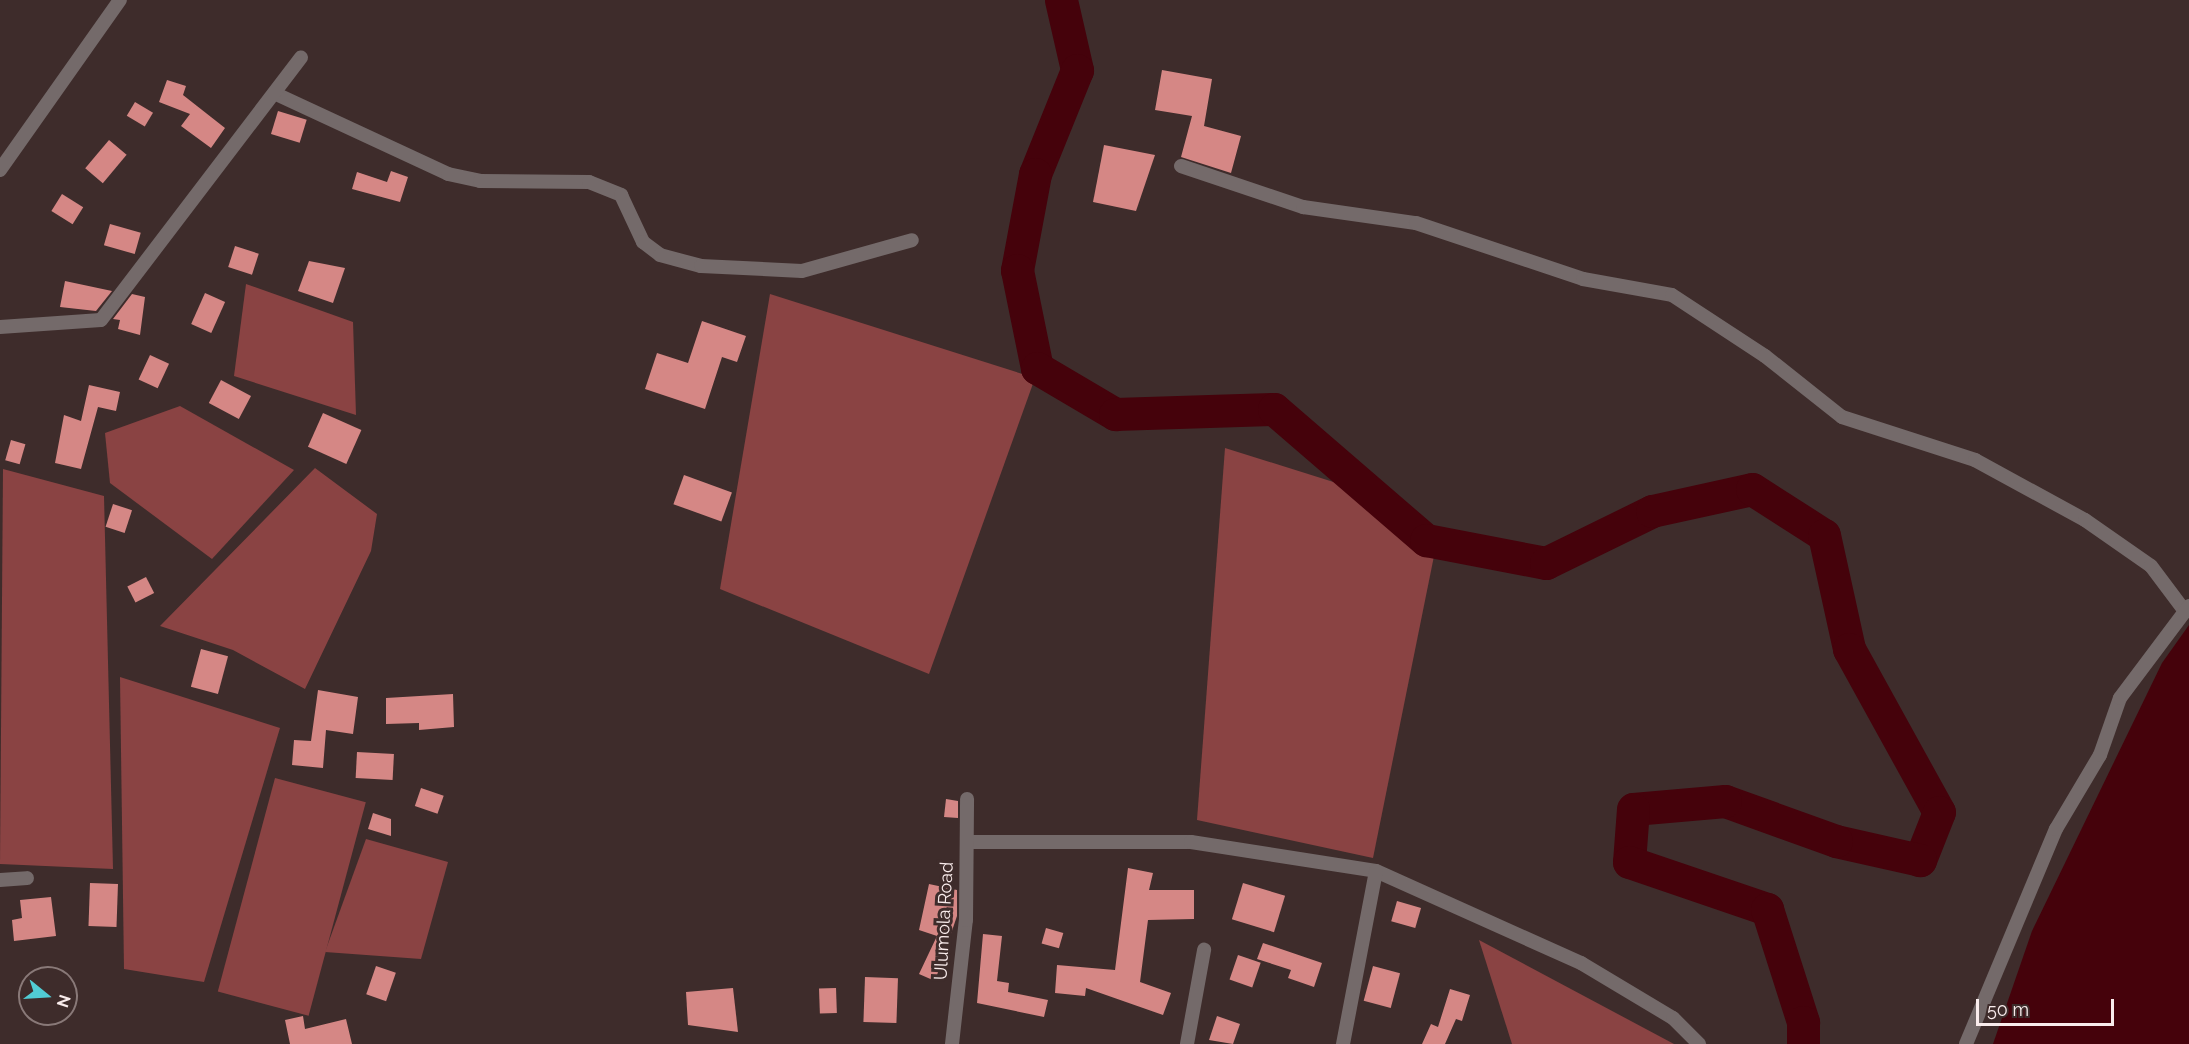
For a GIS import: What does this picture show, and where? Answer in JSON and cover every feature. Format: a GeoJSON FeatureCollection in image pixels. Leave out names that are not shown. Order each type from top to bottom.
{"type":"FeatureCollection","features":[{"type":"Feature","properties":{"kind":"street"},"geometry":{"type":"LineString","coordinates":[[0,170],[120,0]]}},
{"type":"Feature","properties":{"kind":"street"},"geometry":{"type":"LineString","coordinates":[[0,327],[100,320],[276,94],[301,57]]}},
{"type":"Feature","properties":{"kind":"street"},"geometry":{"type":"LineString","coordinates":[[276,94],[448,174],[480,181],[589,182],[621,195],[643,242],[660,255],[701,266],[802,271],[912,240]]}},
{"type":"Feature","properties":{"kind":"street"},"geometry":{"type":"LineString","coordinates":[[1181,166],[1303,207],[1416,224],[1582,279],[1672,296],[1765,356],[1842,417],[1975,460],[2085,520],[2151,566],[2187,608],[2120,698],[2100,755],[2056,829],[1966,1044]]}},
{"type":"Feature","properties":{"kind":"street","name":"Ulumola Road"},"geometry":{"type":"LineString","coordinates":[[952,1044],[966,921],[967,799]]}},
{"type":"Feature","properties":{"kind":"street"},"geometry":{"type":"LineString","coordinates":[[967,842],[1191,842],[1376,871],[1581,963],[1673,1018],[1698,1044]]}},
{"type":"Feature","properties":{"kind":"street"},"geometry":{"type":"LineString","coordinates":[[1343,1044],[1376,871]]}},
{"type":"Feature","properties":{"kind":"street"},"geometry":{"type":"LineString","coordinates":[[0,880],[27,878]]}},
{"type":"Feature","properties":{"kind":"street"},"geometry":{"type":"LineString","coordinates":[[1187,1044],[1204,950]]}},
{"type":"Feature","properties":{"kind":"shaded area"},"geometry":{"type":"Polygon","coordinates":[[[246,284],[353,322],[356,415],[234,376],[246,284]]]}},
{"type":"Feature","properties":{"kind":"shaded area"},"geometry":{"type":"Polygon","coordinates":[[[770,294],[1035,378],[929,674],[720,589],[770,294]]]}},
{"type":"Feature","properties":{"kind":"shaded area"},"geometry":{"type":"Polygon","coordinates":[[[180,406],[294,470],[212,559],[110,483],[105,433],[180,406]]]}},
{"type":"Feature","properties":{"kind":"shaded area"},"geometry":{"type":"Polygon","coordinates":[[[1225,448],[1343,485],[1434,556],[1373,858],[1197,820],[1225,448]]]}},
{"type":"Feature","properties":{"kind":"shaded area"},"geometry":{"type":"Polygon","coordinates":[[[315,468],[377,514],[371,551],[305,689],[233,650],[160,626],[315,468]]]}},
{"type":"Feature","properties":{"kind":"shaded area"},"geometry":{"type":"Polygon","coordinates":[[[3,469],[104,496],[113,869],[0,864],[3,469]]]}},
{"type":"Feature","properties":{"kind":"shaded area"},"geometry":{"type":"Polygon","coordinates":[[[2189,625],[2189,1044],[1993,1044],[2032,931],[2162,663],[2189,625]]]}},
{"type":"Feature","properties":{"kind":"shaded area"},"geometry":{"type":"Polygon","coordinates":[[[120,677],[280,728],[204,982],[124,969],[120,677]]]}},
{"type":"Feature","properties":{"kind":"shaded area"},"geometry":{"type":"Polygon","coordinates":[[[275,778],[366,802],[309,1016],[218,991],[275,778]]]}},
{"type":"Feature","properties":{"kind":"shaded area"},"geometry":{"type":"Polygon","coordinates":[[[366,839],[448,862],[421,959],[325,952],[366,839]]]}},
{"type":"Feature","properties":{"kind":"shaded area"},"geometry":{"type":"Polygon","coordinates":[[[1479,940],[1674,1044],[1512,1044],[1479,940]]]}},
{"type":"Feature","properties":{"kind":"building"},"geometry":{"type":"Polygon","coordinates":[[[1162,70],[1212,79],[1204,126],[1241,136],[1231,173],[1181,157],[1192,116],[1155,110],[1162,70]]]}},
{"type":"Feature","properties":{"kind":"building"},"geometry":{"type":"Polygon","coordinates":[[[167,80],[186,86],[183,95],[225,128],[211,148],[181,126],[190,114],[159,102],[167,80]]]}},
{"type":"Feature","properties":{"kind":"building"},"geometry":{"type":"Polygon","coordinates":[[[135,102],[153,113],[145,127],[127,116],[135,102]]]}},
{"type":"Feature","properties":{"kind":"building"},"geometry":{"type":"Polygon","coordinates":[[[278,111],[307,120],[300,143],[271,134],[278,111]]]}},
{"type":"Feature","properties":{"kind":"building"},"geometry":{"type":"Polygon","coordinates":[[[109,140],[127,155],[103,183],[85,168],[109,140]]]}},
{"type":"Feature","properties":{"kind":"building"},"geometry":{"type":"Polygon","coordinates":[[[1104,145],[1155,155],[1136,211],[1093,202],[1104,145]]]}},
{"type":"Feature","properties":{"kind":"building"},"geometry":{"type":"Polygon","coordinates":[[[391,171],[408,177],[400,202],[352,189],[357,172],[387,182],[391,171]]]}},
{"type":"Feature","properties":{"kind":"building"},"geometry":{"type":"Polygon","coordinates":[[[62,194],[83,207],[73,224],[51,211],[62,194]]]}},
{"type":"Feature","properties":{"kind":"building"},"geometry":{"type":"Polygon","coordinates":[[[110,224],[141,233],[135,254],[104,245],[110,224]]]}},
{"type":"Feature","properties":{"kind":"building"},"geometry":{"type":"Polygon","coordinates":[[[235,246],[259,254],[252,275],[228,267],[235,246]]]}},
{"type":"Feature","properties":{"kind":"building"},"geometry":{"type":"Polygon","coordinates":[[[309,261],[345,268],[333,303],[298,291],[309,261]]]}},
{"type":"Feature","properties":{"kind":"building"},"geometry":{"type":"Polygon","coordinates":[[[65,281],[112,291],[96,311],[60,307],[65,281]]]}},
{"type":"Feature","properties":{"kind":"building"},"geometry":{"type":"Polygon","coordinates":[[[205,293],[225,302],[211,333],[191,324],[205,293]]]}},
{"type":"Feature","properties":{"kind":"building"},"geometry":{"type":"Polygon","coordinates":[[[132,294],[145,297],[140,335],[118,329],[120,320],[113,319],[132,294]]]}},
{"type":"Feature","properties":{"kind":"building"},"geometry":{"type":"Polygon","coordinates":[[[702,321],[746,336],[737,362],[722,357],[705,409],[645,389],[657,353],[688,363],[702,321]]]}},
{"type":"Feature","properties":{"kind":"building"},"geometry":{"type":"Polygon","coordinates":[[[150,355],[169,364],[158,388],[139,379],[150,355]]]}},
{"type":"Feature","properties":{"kind":"building"},"geometry":{"type":"Polygon","coordinates":[[[221,380],[251,396],[239,419],[209,403],[221,380]]]}},
{"type":"Feature","properties":{"kind":"building"},"geometry":{"type":"Polygon","coordinates":[[[89,385],[120,392],[116,411],[98,407],[81,469],[55,463],[64,415],[81,421],[89,385]]]}},
{"type":"Feature","properties":{"kind":"building"},"geometry":{"type":"Polygon","coordinates":[[[323,413],[361,430],[346,464],[308,447],[323,413]]]}},
{"type":"Feature","properties":{"kind":"building"},"geometry":{"type":"Polygon","coordinates":[[[11,440],[25,444],[20,464],[5,460],[11,440]]]}},
{"type":"Feature","properties":{"kind":"building"},"geometry":{"type":"Polygon","coordinates":[[[684,475],[732,492],[721,522],[673,504],[684,475]]]}},
{"type":"Feature","properties":{"kind":"building"},"geometry":{"type":"Polygon","coordinates":[[[113,504],[132,510],[125,533],[106,527],[113,504]]]}},
{"type":"Feature","properties":{"kind":"building"},"geometry":{"type":"Polygon","coordinates":[[[146,577],[154,593],[135,603],[127,587],[146,577]]]}},
{"type":"Feature","properties":{"kind":"building"},"geometry":{"type":"Polygon","coordinates":[[[201,649],[228,656],[218,694],[191,687],[201,649]]]}},
{"type":"Feature","properties":{"kind":"building"},"geometry":{"type":"Polygon","coordinates":[[[318,690],[358,697],[353,734],[326,730],[323,768],[292,765],[294,740],[311,741],[318,690]]]}},
{"type":"Feature","properties":{"kind":"building"},"geometry":{"type":"Polygon","coordinates":[[[453,694],[454,727],[419,730],[419,723],[386,724],[386,698],[453,694]]]}},
{"type":"Feature","properties":{"kind":"building"},"geometry":{"type":"Polygon","coordinates":[[[357,752],[394,754],[393,780],[356,778],[357,752]]]}},
{"type":"Feature","properties":{"kind":"building"},"geometry":{"type":"Polygon","coordinates":[[[421,788],[444,796],[438,814],[415,806],[421,788]]]}},
{"type":"Feature","properties":{"kind":"building"},"geometry":{"type":"Polygon","coordinates":[[[946,799],[958,801],[958,818],[944,817],[946,799]]]}},
{"type":"Feature","properties":{"kind":"building"},"geometry":{"type":"Polygon","coordinates":[[[373,813],[391,819],[391,836],[368,829],[373,813]]]}},
{"type":"Feature","properties":{"kind":"building"},"geometry":{"type":"Polygon","coordinates":[[[1128,868],[1153,873],[1149,890],[1194,890],[1194,919],[1148,920],[1140,982],[1171,993],[1163,1015],[1086,988],[1085,996],[1055,993],[1057,965],[1115,970],[1128,868]]]}},
{"type":"Feature","properties":{"kind":"building"},"geometry":{"type":"Polygon","coordinates":[[[90,883],[118,884],[116,927],[88,926],[90,883]]]}},
{"type":"Feature","properties":{"kind":"building"},"geometry":{"type":"Polygon","coordinates":[[[1243,883],[1285,896],[1274,932],[1232,919],[1243,883]]]}},
{"type":"Feature","properties":{"kind":"building"},"geometry":{"type":"Polygon","coordinates":[[[929,884],[957,890],[957,916],[935,981],[919,974],[937,936],[919,930],[929,884]]]}},
{"type":"Feature","properties":{"kind":"building"},"geometry":{"type":"Polygon","coordinates":[[[51,897],[56,936],[14,941],[12,920],[22,918],[20,900],[51,897]]]}},
{"type":"Feature","properties":{"kind":"building"},"geometry":{"type":"Polygon","coordinates":[[[1397,901],[1421,908],[1415,928],[1391,921],[1397,901]]]}},
{"type":"Feature","properties":{"kind":"building"},"geometry":{"type":"Polygon","coordinates":[[[1046,928],[1063,933],[1059,948],[1042,943],[1046,928]]]}},
{"type":"Feature","properties":{"kind":"building"},"geometry":{"type":"Polygon","coordinates":[[[983,934],[1002,936],[997,981],[1009,983],[1008,992],[1048,1000],[1044,1017],[977,1003],[983,934]]]}},
{"type":"Feature","properties":{"kind":"building"},"geometry":{"type":"Polygon","coordinates":[[[1263,943],[1322,963],[1314,987],[1288,978],[1291,970],[1257,959],[1263,943]]]}},
{"type":"Feature","properties":{"kind":"building"},"geometry":{"type":"Polygon","coordinates":[[[1238,955],[1261,963],[1252,987],[1230,980],[1238,955]]]}},
{"type":"Feature","properties":{"kind":"building"},"geometry":{"type":"Polygon","coordinates":[[[376,966],[396,973],[386,1001],[366,994],[376,966]]]}},
{"type":"Feature","properties":{"kind":"building"},"geometry":{"type":"Polygon","coordinates":[[[1373,966],[1400,973],[1391,1008],[1364,1001],[1373,966]]]}},
{"type":"Feature","properties":{"kind":"building"},"geometry":{"type":"Polygon","coordinates":[[[865,977],[898,978],[896,1023],[863,1022],[865,977]]]}},
{"type":"Feature","properties":{"kind":"building"},"geometry":{"type":"Polygon","coordinates":[[[733,988],[738,1032],[688,1025],[686,992],[733,988]]]}},
{"type":"Feature","properties":{"kind":"building"},"geometry":{"type":"Polygon","coordinates":[[[836,988],[837,1013],[820,1014],[819,989],[836,988]]]}},
{"type":"Feature","properties":{"kind":"building"},"geometry":{"type":"Polygon","coordinates":[[[1450,989],[1470,995],[1462,1021],[1456,1019],[1445,1044],[1422,1044],[1431,1024],[1438,1027],[1450,989]]]}},
{"type":"Feature","properties":{"kind":"building"},"geometry":{"type":"Polygon","coordinates":[[[303,1016],[305,1029],[346,1019],[352,1044],[290,1044],[285,1020],[303,1016]]]}},
{"type":"Feature","properties":{"kind":"building"},"geometry":{"type":"Polygon","coordinates":[[[1217,1016],[1240,1024],[1233,1044],[1209,1040],[1217,1016]]]}},
{"type":"Feature","properties":{"kind":"waterway"},"geometry":{"type":"LineString","coordinates":[[1061,0],[1077,70],[1035,174],[1017,270],[1037,368],[1115,414],[1274,409],[1426,540],[1546,563],[1652,511],[1752,489],[1824,535],[1849,649],[1939,812],[1920,860],[1836,841],[1725,801],[1633,809],[1629,862],[1767,909],[1803,1022],[1803,1044]]}}]}
